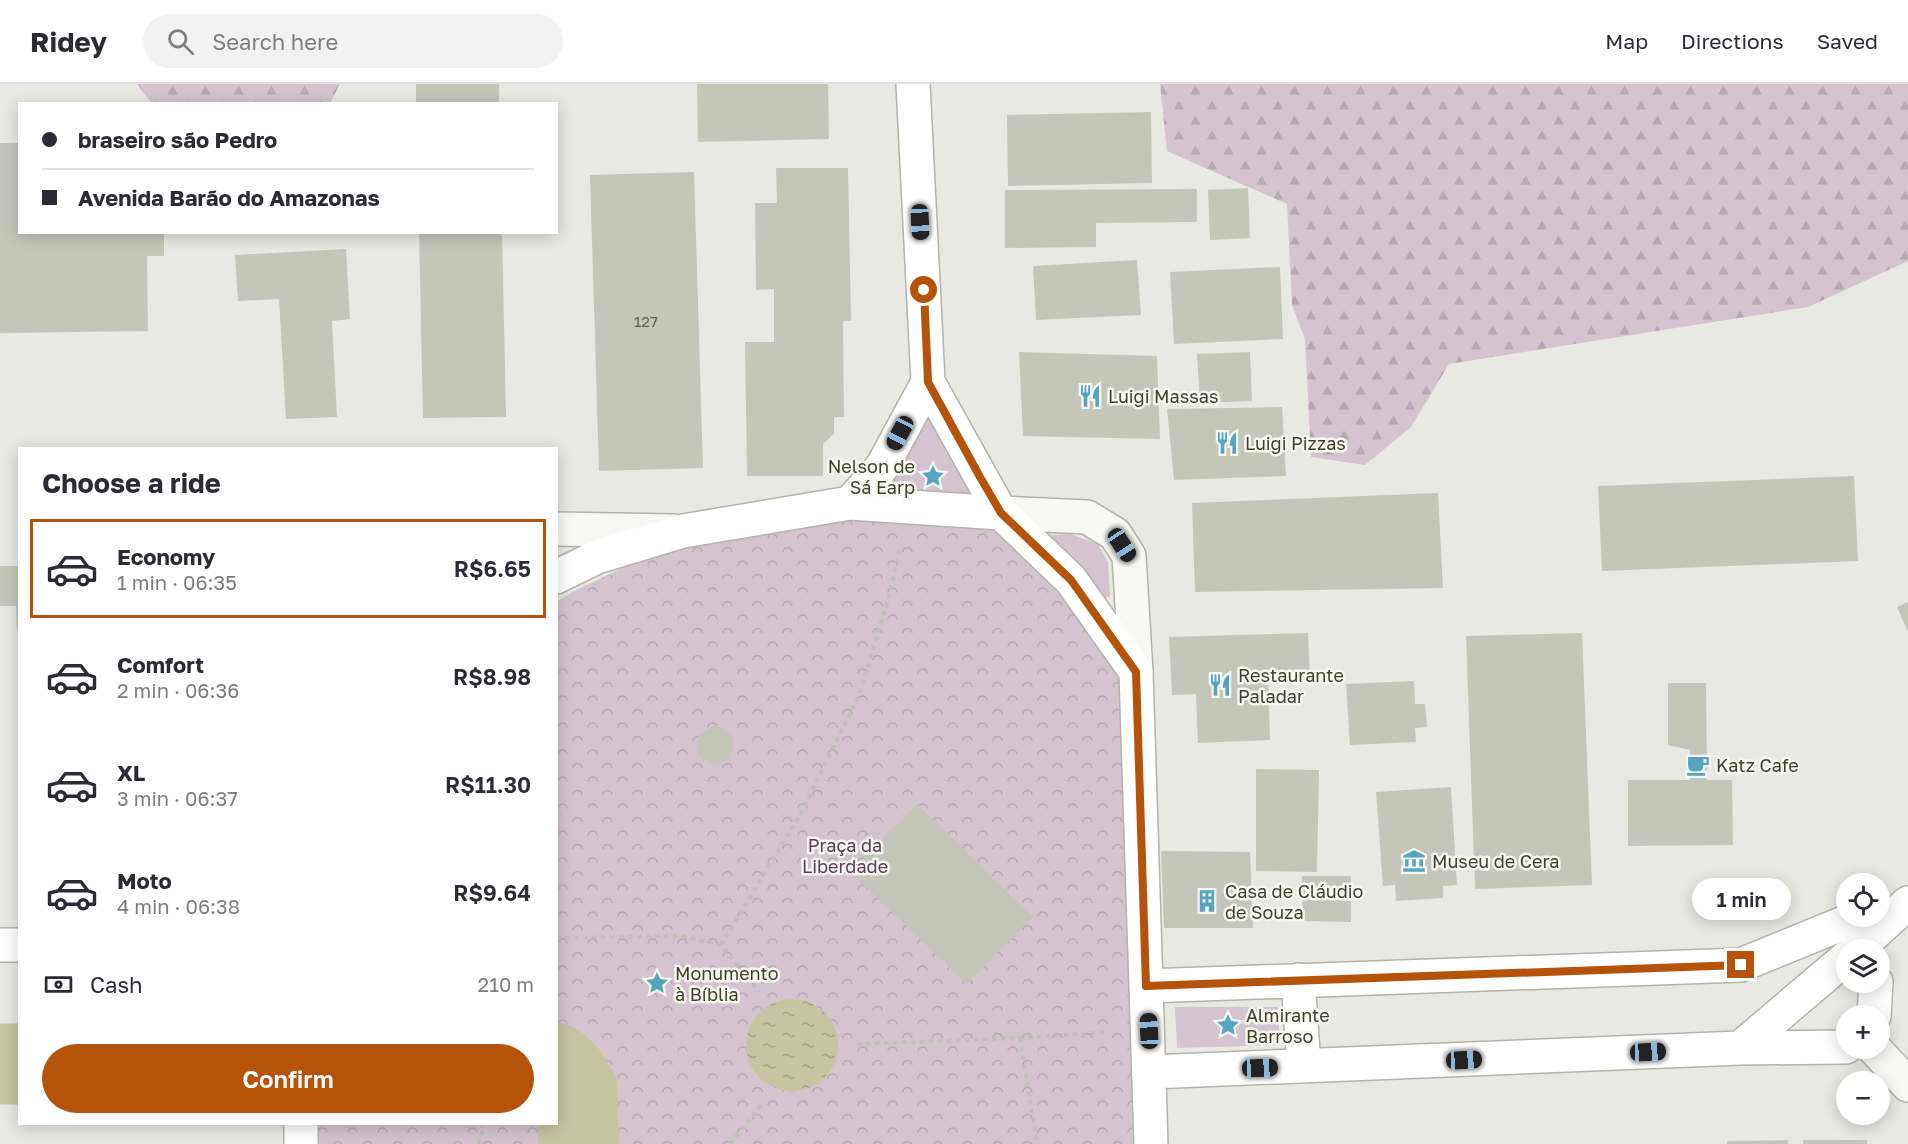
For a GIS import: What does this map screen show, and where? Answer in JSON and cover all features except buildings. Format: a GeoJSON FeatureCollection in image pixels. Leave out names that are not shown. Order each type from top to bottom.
{"type":"FeatureCollection","features":[{"type":"Feature","properties":{"kind":"main road"},"geometry":{"type":"LineString","coordinates":[[914,84],[928,382],[1001,513],[1071,580],[1136,672],[1151,1144]]}},
{"type":"Feature","properties":{"kind":"main road"},"geometry":{"type":"LineString","coordinates":[[850,503],[882,467],[928,382]]}},
{"type":"Feature","properties":{"kind":"main road"},"geometry":{"type":"LineString","coordinates":[[558,576],[597,557],[683,531],[850,503],[1001,513]]}},
{"type":"Feature","properties":{"kind":"main road"},"geometry":{"type":"LineString","coordinates":[[1871,931],[1908,897]]}},
{"type":"Feature","properties":{"kind":"main road"},"geometry":{"type":"LineString","coordinates":[[1146,986],[1741,965],[1871,931],[1908,903]]}},
{"type":"Feature","properties":{"kind":"main road"},"geometry":{"type":"LineString","coordinates":[[0,945],[18,945]]}},
{"type":"Feature","properties":{"kind":"main road"},"geometry":{"type":"LineString","coordinates":[[1740,1048],[1836,966]]}},
{"type":"Feature","properties":{"kind":"main road"},"geometry":{"type":"LineString","coordinates":[[1298,980],[1304,1066]]}},
{"type":"Feature","properties":{"kind":"main road"},"geometry":{"type":"LineString","coordinates":[[1150,1072],[1740,1048],[1836,1047]]}},
{"type":"Feature","properties":{"kind":"street"},"geometry":{"type":"LineString","coordinates":[[1001,513],[1087,517],[1115,534],[1129,556],[1136,672]]}},
{"type":"Feature","properties":{"kind":"street"},"geometry":{"type":"LineString","coordinates":[[558,530],[683,531]]}},
{"type":"Feature","properties":{"kind":"street"},"geometry":{"type":"LineString","coordinates":[[1884,1059],[1908,1085]]}},
{"type":"Feature","properties":{"kind":"path"},"geometry":{"type":"LineString","coordinates":[[721,945],[800,815],[859,695],[888,600],[912,506]]}},
{"type":"Feature","properties":{"kind":"path"},"geometry":{"type":"LineString","coordinates":[[558,938],[681,936],[721,945],[759,992]]}},
{"type":"Feature","properties":{"kind":"path"},"geometry":{"type":"LineString","coordinates":[[857,1044],[1110,1032]]}},
{"type":"Feature","properties":{"kind":"path"},"geometry":{"type":"LineString","coordinates":[[1020,1038],[1037,1144]]}},
{"type":"Feature","properties":{"kind":"path"},"geometry":{"type":"LineString","coordinates":[[730,1144],[764,1102]]}},
{"type":"Feature","properties":{"kind":"path"},"geometry":{"type":"LineString","coordinates":[[479,1144],[482,1137],[482,1125]]}},
{"type":"Feature","properties":{"kind":"green space"},"geometry":{"type":"Polygon","coordinates":[[[137,84],[340,84],[331,102],[150,102],[137,84]]]}},
{"type":"Feature","properties":{"kind":"green space"},"geometry":{"type":"Polygon","coordinates":[[[1160,84],[1908,84],[1908,261],[1808,307],[1449,364],[1411,427],[1365,465],[1311,457],[1305,339],[1292,305],[1287,204],[1167,151],[1160,84]]]}},
{"type":"Feature","properties":{"kind":"green space"},"geometry":{"type":"Polygon","coordinates":[[[928,403],[972,498],[887,491],[928,403]]]}},
{"type":"Feature","properties":{"kind":"green space","name":"Praça da Liberdade"},"geometry":{"type":"Polygon","coordinates":[[[857,511],[995,524],[1064,585],[1126,672],[1141,1144],[309,1144],[308,1125],[558,1125],[558,601],[683,539],[857,511]]]}},
{"type":"Feature","properties":{"kind":"green space"},"geometry":{"type":"Polygon","coordinates":[[[1070,534],[1098,544],[1108,563],[1110,596],[1105,598],[1078,566],[1045,540],[1048,535],[1070,534]]]}},
{"type":"Feature","properties":{"kind":"green space"},"geometry":{"type":"Polygon","coordinates":[[[1175,1007],[1278,1007],[1280,1045],[1177,1048],[1175,1007]]]}},
{"type":"Feature","properties":{"kind":"water"},"geometry":{"type":"Polygon","coordinates":[[[792,999],[818,1007],[830,1019],[838,1045],[830,1071],[818,1083],[792,1091],[766,1083],[754,1071],[746,1045],[754,1019],[766,1007],[792,999]]]}},
{"type":"Feature","properties":{"kind":"waterway"},"geometry":{"type":"LineString","coordinates":[[0,1064],[18,1064]]}},
{"type":"Feature","properties":{"kind":"waterway"},"geometry":{"type":"LineString","coordinates":[[558,1066],[566,1073],[577,1090],[578,1144]]}},
{"type":"Feature","properties":{"kind":"place","name":"Luigi Massas"},"geometry":{"type":"Point","coordinates":[1090,396]}},
{"type":"Feature","properties":{"kind":"place","name":"Luigi Pizzas"},"geometry":{"type":"Point","coordinates":[1227,443]}},
{"type":"Feature","properties":{"kind":"place","name":"Nelson de Sá Earp"},"geometry":{"type":"Point","coordinates":[933,476]}},
{"type":"Feature","properties":{"kind":"place","name":"Restaurante Paladar"},"geometry":{"type":"Point","coordinates":[1220,685]}},
{"type":"Feature","properties":{"kind":"place","name":"Katz Cafe"},"geometry":{"type":"Point","coordinates":[1698,765]}},
{"type":"Feature","properties":{"kind":"place","name":"Museu de Cera"},"geometry":{"type":"Point","coordinates":[1414,861]}},
{"type":"Feature","properties":{"kind":"place","name":"Casa de Cláudio de Souza"},"geometry":{"type":"Point","coordinates":[1207,901]}},
{"type":"Feature","properties":{"kind":"place","name":"Monumento à Bíblia"},"geometry":{"type":"Point","coordinates":[657,983]}},
{"type":"Feature","properties":{"kind":"place","name":"Almirante Barroso"},"geometry":{"type":"Point","coordinates":[1228,1025]}},
{"type":"Feature","properties":{"kind":"route"},"geometry":{"type":"LineString","coordinates":[[924,290],[928,382],[980,477],[1001,513],[1071,580],[1136,672],[1146,986],[1741,965]]}}]}
